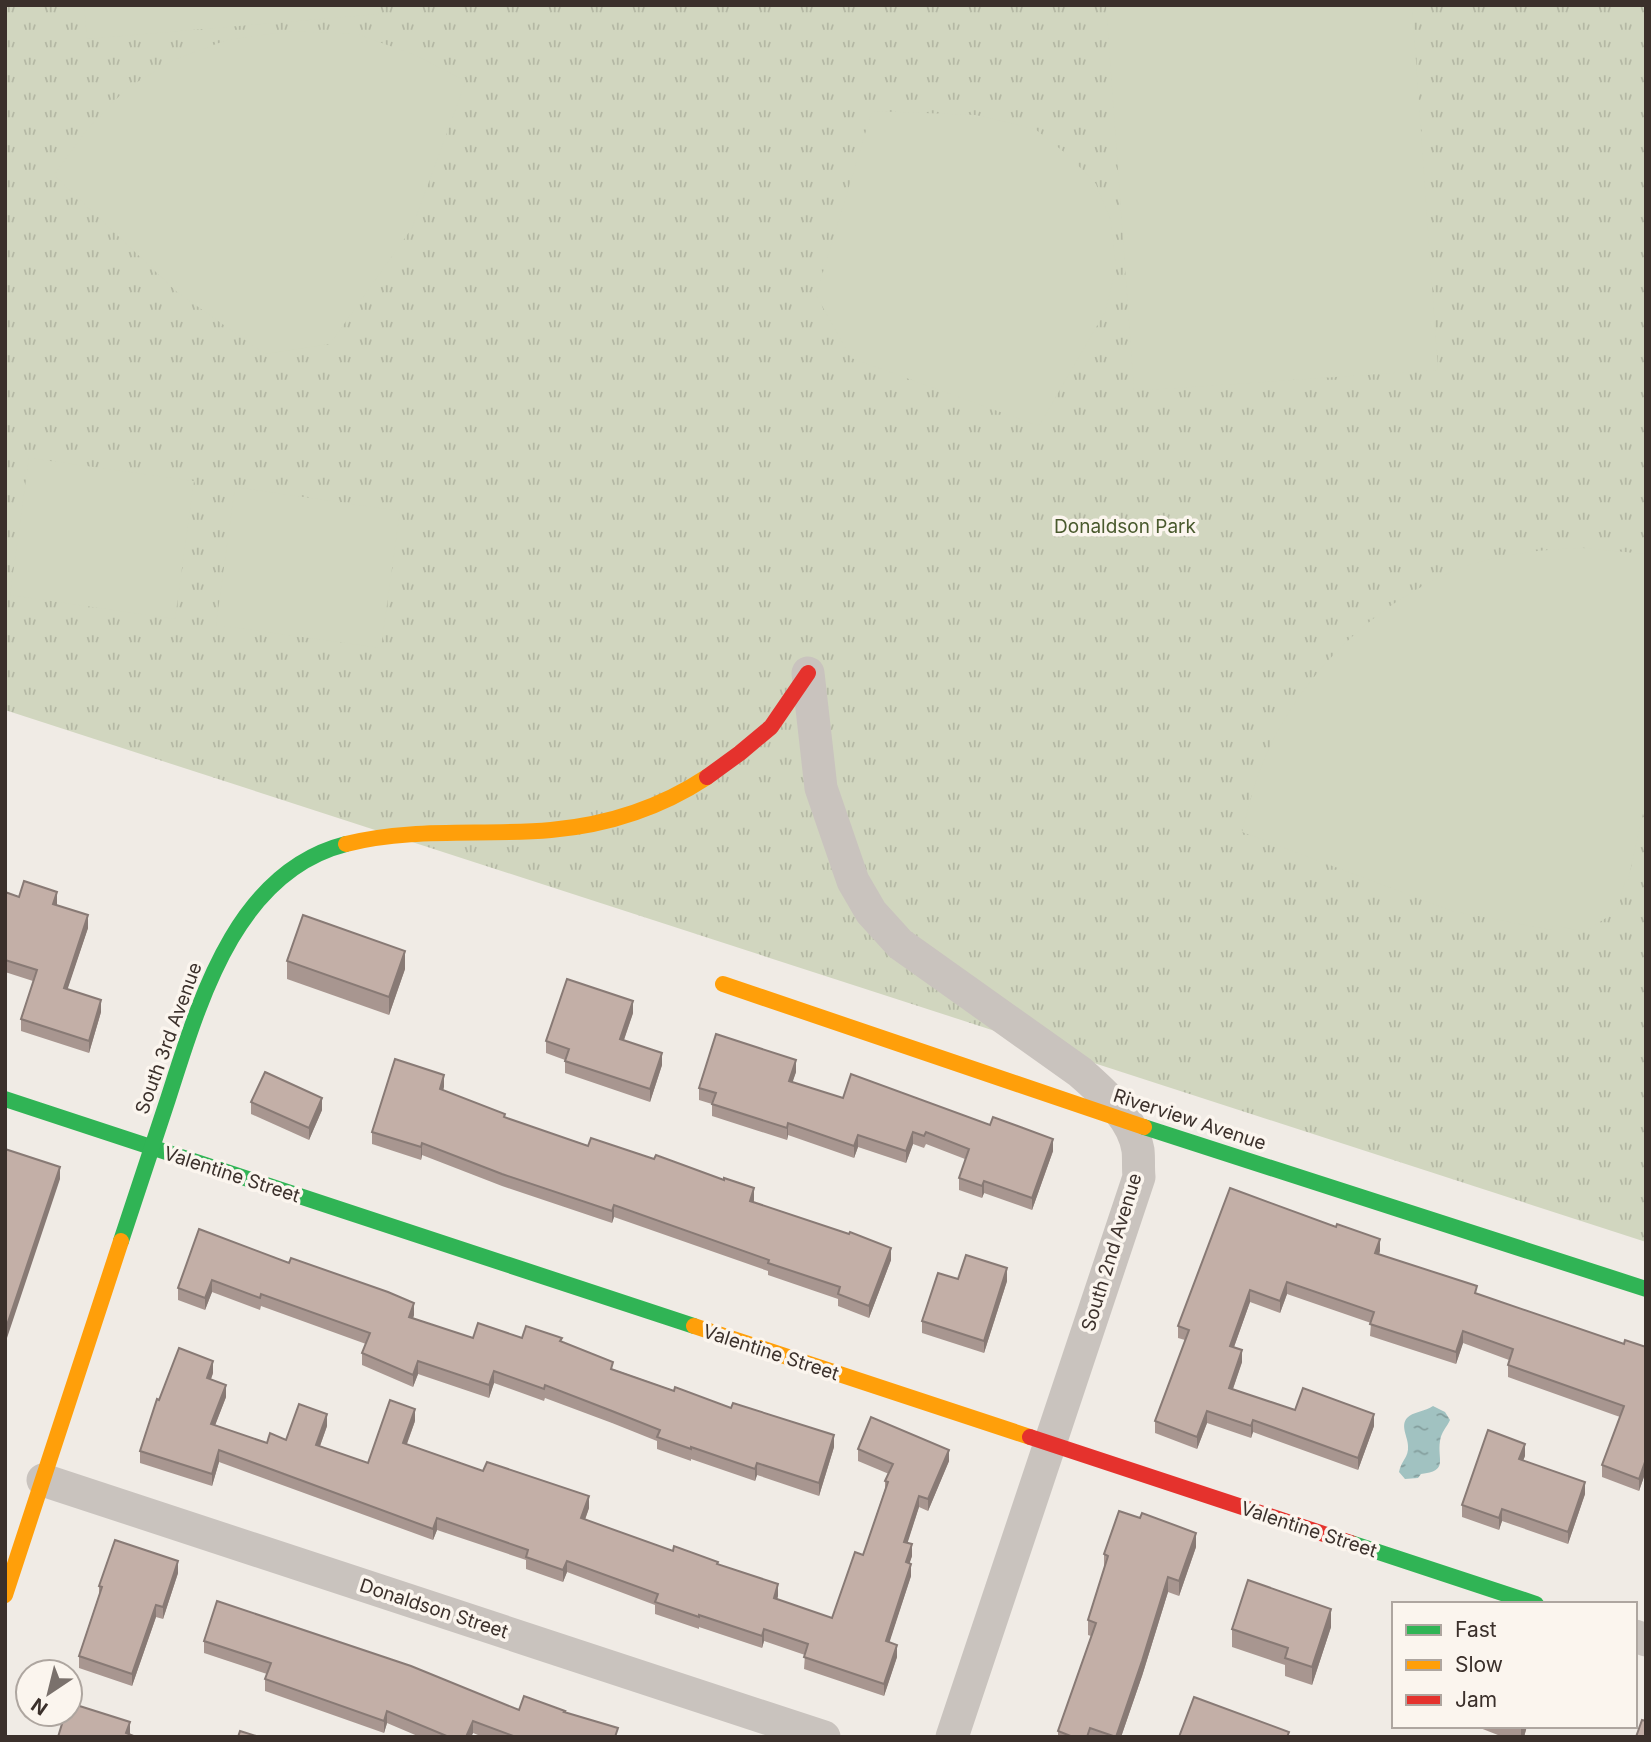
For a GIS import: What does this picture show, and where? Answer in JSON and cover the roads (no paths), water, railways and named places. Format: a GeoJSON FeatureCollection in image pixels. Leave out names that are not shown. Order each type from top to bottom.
{"type":"FeatureCollection","features":[{"type":"Feature","properties":{"kind":"street","name":"South 2nd Avenue"},"geometry":{"type":"LineString","coordinates":[[808,673],[821,788],[853,881],[871,912],[900,943],[1080,1072],[1105,1094],[1127,1120],[1138,1148],[1139,1177],[1048,1442],[952,1737]]}},
{"type":"Feature","properties":{"kind":"street","name":"South 3rd Avenue"},"geometry":{"type":"LineString","coordinates":[[5,1595],[194,1019],[219,961],[243,921],[286,874],[309,858],[335,846],[402,834],[547,830],[583,826],[620,819],[658,806],[699,783],[748,747],[778,718],[808,673]]}},
{"type":"Feature","properties":{"kind":"street","name":"Riverview Avenue"},"geometry":{"type":"LineString","coordinates":[[723,984],[1127,1120],[1646,1289]]}},
{"type":"Feature","properties":{"kind":"street","name":"Valentine Street"},"geometry":{"type":"LineString","coordinates":[[5,1099],[1530,1602]]}},
{"type":"Feature","properties":{"kind":"street","name":"Donaldson Street"},"geometry":{"type":"LineString","coordinates":[[43,1480],[824,1737]]}},
{"type":"Feature","properties":{"kind":"water"},"geometry":{"type":"Polygon","coordinates":[[[1433,1406],[1445,1412],[1450,1420],[1441,1438],[1439,1467],[1421,1474],[1418,1478],[1405,1479],[1399,1472],[1408,1450],[1405,1421],[1412,1414],[1433,1406]]]}},
{"type":"Feature","properties":{"kind":"park label","name":"Donaldson Park"},"geometry":{"type":"Point","coordinates":[1125,526]}}]}
